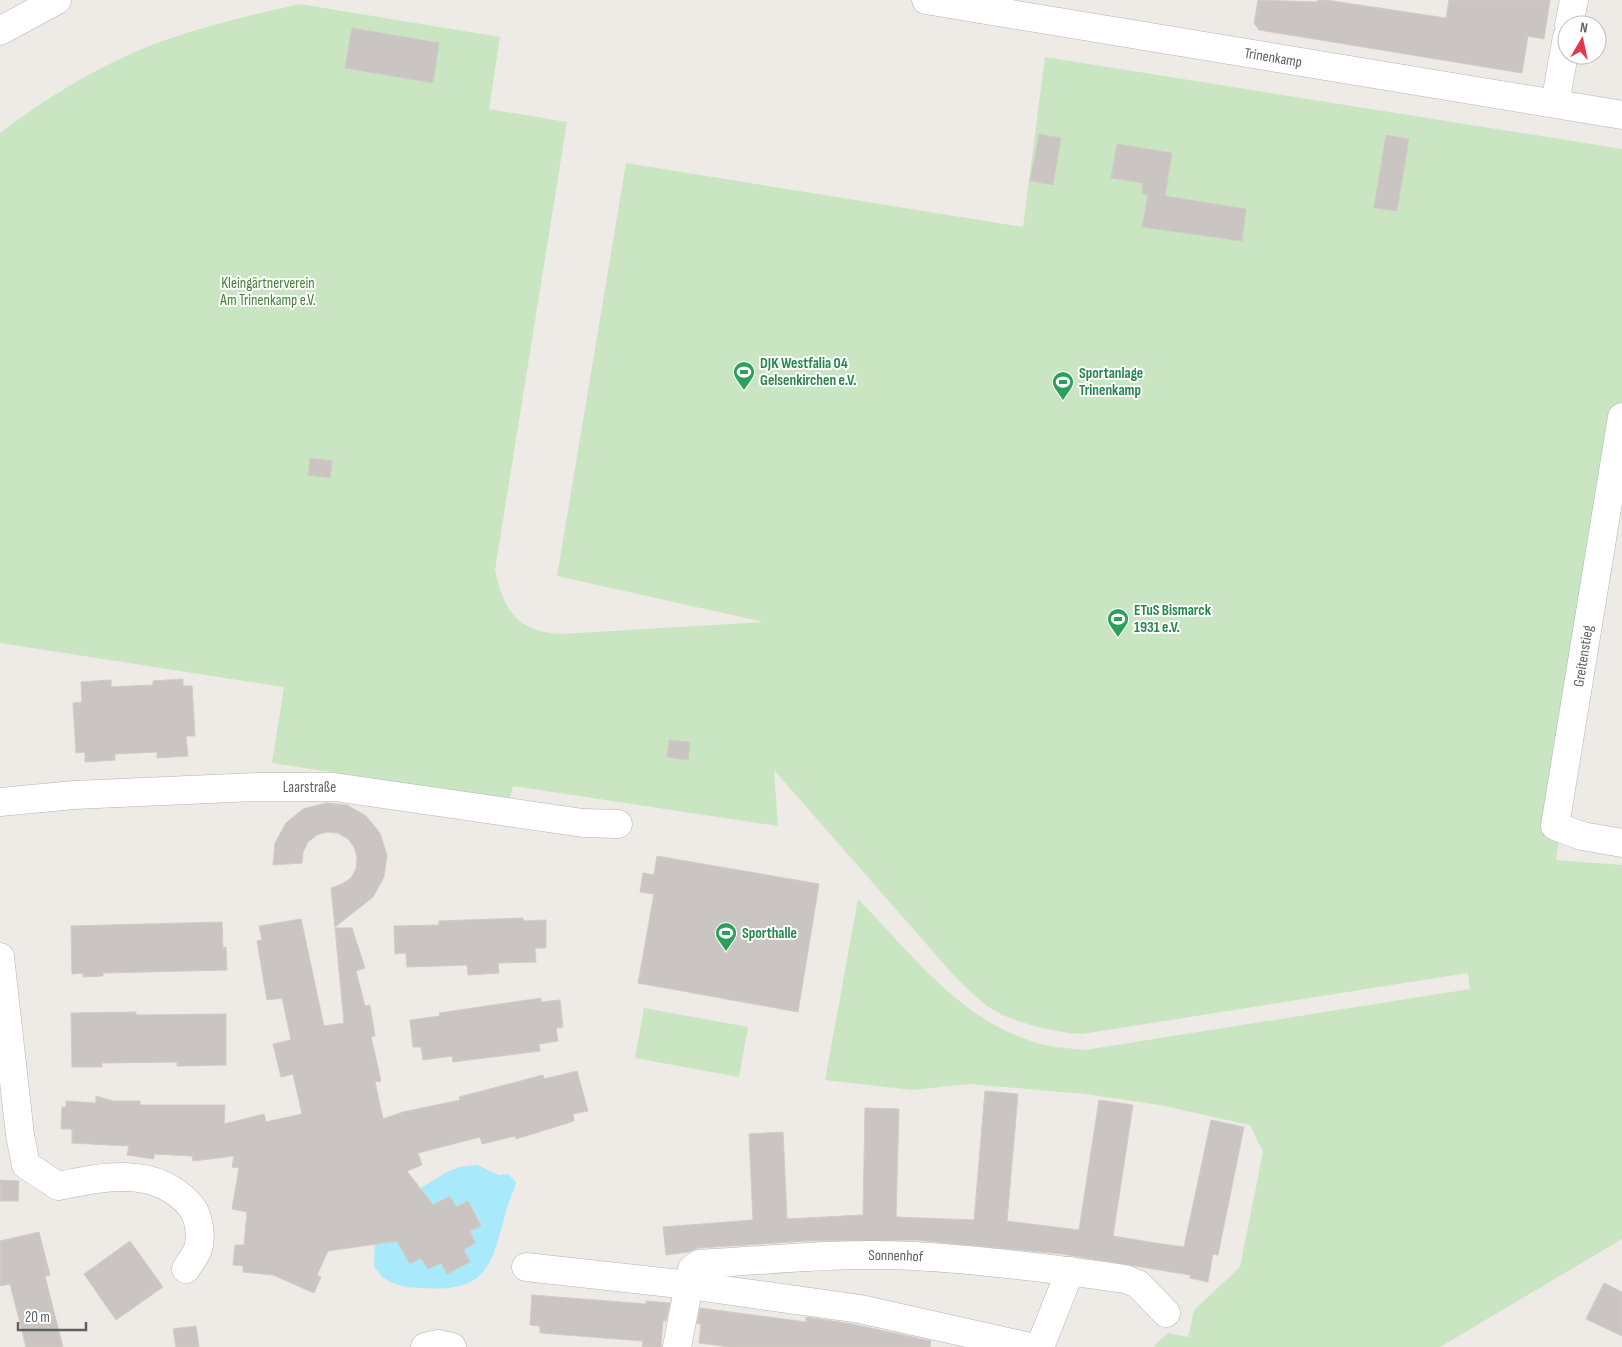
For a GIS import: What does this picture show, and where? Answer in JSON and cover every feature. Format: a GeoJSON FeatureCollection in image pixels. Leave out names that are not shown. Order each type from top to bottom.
{"type":"FeatureCollection","features":[{"type":"Feature","properties":{"kind":"street"},"geometry":{"type":"LineString","coordinates":[[0,31],[57,0]]}},
{"type":"Feature","properties":{"kind":"street","name":"Trinenkamp"},"geometry":{"type":"LineString","coordinates":[[926,0],[1555,103],[1622,116]]}},
{"type":"Feature","properties":{"kind":"street"},"geometry":{"type":"LineString","coordinates":[[1571,15],[1574,0]]}},
{"type":"Feature","properties":{"kind":"street"},"geometry":{"type":"LineString","coordinates":[[1555,103],[1562,65]]}},
{"type":"Feature","properties":{"kind":"street","name":"Greitenstieg"},"geometry":{"type":"LineString","coordinates":[[1622,417],[1555,826],[1582,836],[1622,843]]}},
{"type":"Feature","properties":{"kind":"street","name":"Laarstraße"},"geometry":{"type":"LineString","coordinates":[[0,802],[74,795],[258,787],[334,788],[583,823],[618,824]]}},
{"type":"Feature","properties":{"kind":"street"},"geometry":{"type":"LineString","coordinates":[[0,957],[10,1134],[26,1165],[58,1186],[108,1177],[141,1178],[172,1188],[193,1209],[198,1221],[198,1248],[186,1269]]}},
{"type":"Feature","properties":{"kind":"street","name":"Sonnenhof"},"geometry":{"type":"LineString","coordinates":[[677,1347],[692,1269],[699,1264],[806,1257],[913,1256],[1020,1264],[1125,1279],[1138,1284],[1166,1314]]}},
{"type":"Feature","properties":{"kind":"street"},"geometry":{"type":"LineString","coordinates":[[526,1268],[689,1285],[860,1309],[1030,1347]]}},
{"type":"Feature","properties":{"kind":"street"},"geometry":{"type":"LineString","coordinates":[[1040,1347],[1070,1271]]}},
{"type":"Feature","properties":{"kind":"street"},"geometry":{"type":"LineString","coordinates":[[425,1347],[438,1344],[452,1347]]}},
{"type":"Feature","properties":{"kind":"green space","name":"Kleingärtnerverein Am Trinenkamp e.V."},"geometry":{"type":"Polygon","coordinates":[[[300,4],[500,37],[489,109],[567,122],[495,570],[503,597],[515,616],[534,629],[561,634],[763,622],[557,576],[626,163],[1023,227],[1045,57],[1622,149],[1622,422],[1556,860],[1622,865],[1622,1239],[1440,1347],[1153,1347],[1168,1333],[1188,1337],[1194,1310],[1240,1267],[1263,1152],[1250,1125],[1160,1105],[1085,1094],[970,1084],[912,1090],[825,1080],[858,899],[915,960],[956,999],[1002,1029],[1028,1040],[1063,1048],[1085,1050],[1470,989],[1468,973],[1082,1034],[1046,1029],[1020,1022],[996,1012],[958,980],[774,770],[778,826],[513,786],[510,799],[272,763],[284,687],[0,643],[0,133],[36,107],[73,84],[132,53],[207,27],[300,4]]]}},
{"type":"Feature","properties":{"kind":"green space"},"geometry":{"type":"Polygon","coordinates":[[[644,1008],[748,1027],[739,1077],[635,1058],[644,1008]]]}},
{"type":"Feature","properties":{"kind":"water"},"geometry":{"type":"Polygon","coordinates":[[[477,1165],[499,1175],[508,1174],[516,1182],[496,1248],[490,1262],[482,1273],[472,1281],[459,1286],[441,1289],[405,1287],[392,1283],[382,1276],[374,1265],[375,1241],[411,1194],[447,1172],[459,1167],[477,1165]]]}},
{"type":"Feature","properties":{"kind":"building"},"geometry":{"type":"Polygon","coordinates":[[[1258,0],[1317,2],[1317,0],[1326,0],[1446,18],[1449,0],[1550,0],[1544,39],[1528,36],[1522,73],[1259,30],[1254,23],[1258,0]]]}},
{"type":"Feature","properties":{"kind":"building"},"geometry":{"type":"Polygon","coordinates":[[[352,28],[439,43],[433,83],[345,68],[352,28]]]}},
{"type":"Feature","properties":{"kind":"building"},"geometry":{"type":"Polygon","coordinates":[[[1039,134],[1061,138],[1053,185],[1030,181],[1039,134]]]}},
{"type":"Feature","properties":{"kind":"building"},"geometry":{"type":"Polygon","coordinates":[[[1386,135],[1409,139],[1397,211],[1374,208],[1386,135]]]}},
{"type":"Feature","properties":{"kind":"building"},"geometry":{"type":"Polygon","coordinates":[[[1117,144],[1172,153],[1165,196],[1246,209],[1242,241],[1142,227],[1148,195],[1142,194],[1143,183],[1111,178],[1117,144]]]}},
{"type":"Feature","properties":{"kind":"building"},"geometry":{"type":"Polygon","coordinates":[[[310,458],[332,461],[330,478],[308,475],[310,458]]]}},
{"type":"Feature","properties":{"kind":"building"},"geometry":{"type":"Polygon","coordinates":[[[183,679],[183,686],[192,686],[195,736],[186,736],[188,756],[157,758],[157,752],[115,754],[115,760],[85,762],[85,752],[76,753],[73,703],[82,702],[81,682],[111,680],[111,687],[153,685],[153,681],[183,679]]]}},
{"type":"Feature","properties":{"kind":"building"},"geometry":{"type":"Polygon","coordinates":[[[669,740],[690,742],[688,760],[667,757],[669,740]]]}},
{"type":"Feature","properties":{"kind":"building"},"geometry":{"type":"Polygon","coordinates":[[[326,803],[347,805],[366,816],[380,833],[387,855],[384,877],[373,897],[335,927],[331,888],[351,878],[356,869],[357,857],[354,847],[348,839],[338,833],[327,832],[317,835],[308,842],[303,852],[302,863],[273,865],[275,843],[286,823],[303,809],[326,803]]]}},
{"type":"Feature","properties":{"kind":"building","name":"Sporthalle"},"geometry":{"type":"Polygon","coordinates":[[[657,856],[819,884],[798,1012],[638,983],[654,894],[640,892],[643,873],[654,875],[657,856]]]}},
{"type":"Feature","properties":{"kind":"building"},"geometry":{"type":"Polygon","coordinates":[[[523,918],[523,921],[546,920],[546,948],[535,948],[536,962],[498,963],[499,973],[468,975],[467,965],[407,967],[406,953],[395,954],[394,926],[439,925],[439,921],[523,918]]]}},
{"type":"Feature","properties":{"kind":"building"},"geometry":{"type":"Polygon","coordinates":[[[301,919],[324,1026],[344,1023],[335,928],[352,928],[365,968],[356,971],[365,1006],[370,1005],[375,1036],[371,1037],[381,1081],[375,1082],[383,1119],[403,1112],[460,1100],[459,1097],[543,1075],[544,1079],[577,1071],[588,1111],[573,1114],[574,1121],[516,1139],[515,1136],[482,1144],[480,1137],[418,1153],[422,1165],[407,1171],[433,1205],[450,1196],[456,1207],[468,1201],[481,1226],[470,1231],[475,1243],[464,1250],[470,1262],[447,1274],[441,1263],[428,1269],[421,1258],[410,1264],[397,1241],[328,1251],[317,1275],[321,1277],[314,1293],[273,1275],[243,1272],[243,1266],[233,1265],[235,1245],[244,1245],[247,1212],[232,1209],[239,1168],[232,1167],[234,1156],[193,1161],[192,1156],[154,1154],[154,1159],[127,1155],[129,1146],[72,1143],[72,1129],[61,1129],[62,1107],[66,1107],[66,1101],[96,1103],[96,1096],[113,1101],[140,1101],[140,1105],[225,1105],[224,1124],[264,1114],[266,1122],[302,1114],[293,1074],[281,1077],[273,1044],[291,1040],[282,998],[267,1000],[257,941],[262,940],[259,926],[301,919]]]}},
{"type":"Feature","properties":{"kind":"building"},"geometry":{"type":"Polygon","coordinates":[[[222,922],[223,948],[226,947],[227,970],[103,973],[103,976],[83,977],[83,973],[72,974],[71,926],[222,922]]]}},
{"type":"Feature","properties":{"kind":"building"},"geometry":{"type":"Polygon","coordinates":[[[541,998],[541,1002],[560,1000],[563,1027],[556,1028],[558,1041],[539,1044],[540,1051],[453,1062],[452,1056],[423,1060],[421,1047],[413,1047],[410,1020],[440,1016],[439,1013],[541,998]]]}},
{"type":"Feature","properties":{"kind":"building"},"geometry":{"type":"Polygon","coordinates":[[[136,1012],[136,1015],[226,1014],[226,1065],[177,1066],[177,1062],[102,1063],[102,1067],[72,1067],[71,1013],[136,1012]]]}},
{"type":"Feature","properties":{"kind":"building"},"geometry":{"type":"Polygon","coordinates":[[[985,1091],[1018,1094],[1007,1221],[1079,1230],[1099,1100],[1133,1105],[1113,1236],[1155,1243],[1184,1247],[1211,1120],[1244,1127],[1218,1255],[1213,1254],[1208,1282],[1190,1278],[1190,1275],[1062,1254],[915,1240],[806,1241],[698,1248],[688,1252],[666,1255],[663,1227],[753,1220],[749,1134],[783,1132],[787,1219],[863,1215],[865,1108],[899,1109],[896,1217],[974,1220],[985,1091]]]}},
{"type":"Feature","properties":{"kind":"building"},"geometry":{"type":"Polygon","coordinates":[[[0,1180],[19,1181],[18,1201],[0,1201],[0,1180]]]}},
{"type":"Feature","properties":{"kind":"building"},"geometry":{"type":"Polygon","coordinates":[[[39,1232],[50,1275],[45,1276],[63,1347],[26,1347],[10,1284],[0,1286],[0,1241],[39,1232]]]}},
{"type":"Feature","properties":{"kind":"building"},"geometry":{"type":"Polygon","coordinates":[[[130,1241],[163,1287],[116,1320],[84,1274],[130,1241]]]}},
{"type":"Feature","properties":{"kind":"building"},"geometry":{"type":"Polygon","coordinates":[[[1604,1283],[1622,1292],[1622,1336],[1586,1319],[1604,1283]]]}},
{"type":"Feature","properties":{"kind":"building"},"geometry":{"type":"Polygon","coordinates":[[[532,1295],[646,1304],[646,1301],[670,1303],[666,1321],[663,1321],[661,1347],[642,1347],[643,1341],[540,1333],[540,1326],[530,1325],[532,1295]]]}},
{"type":"Feature","properties":{"kind":"building"},"geometry":{"type":"Polygon","coordinates":[[[700,1308],[806,1322],[806,1317],[852,1324],[931,1341],[930,1347],[730,1347],[699,1343],[701,1324],[697,1324],[700,1308]]]}},
{"type":"Feature","properties":{"kind":"building"},"geometry":{"type":"Polygon","coordinates":[[[196,1326],[199,1347],[176,1347],[173,1329],[196,1326]]]}},
{"type":"Feature","properties":{"kind":"place","name":"DJK Westfalia 04 Gelsenkirchen e.V."},"geometry":{"type":"Point","coordinates":[744,391]}},
{"type":"Feature","properties":{"kind":"place","name":"Sportanlage Trinenkamp"},"geometry":{"type":"Point","coordinates":[1063,401]}},
{"type":"Feature","properties":{"kind":"place","name":"ETuS Bismarck 1931 e.V."},"geometry":{"type":"Point","coordinates":[1118,638]}},
{"type":"Feature","properties":{"kind":"place","name":"Sporthalle"},"geometry":{"type":"Point","coordinates":[726,952]}}]}
